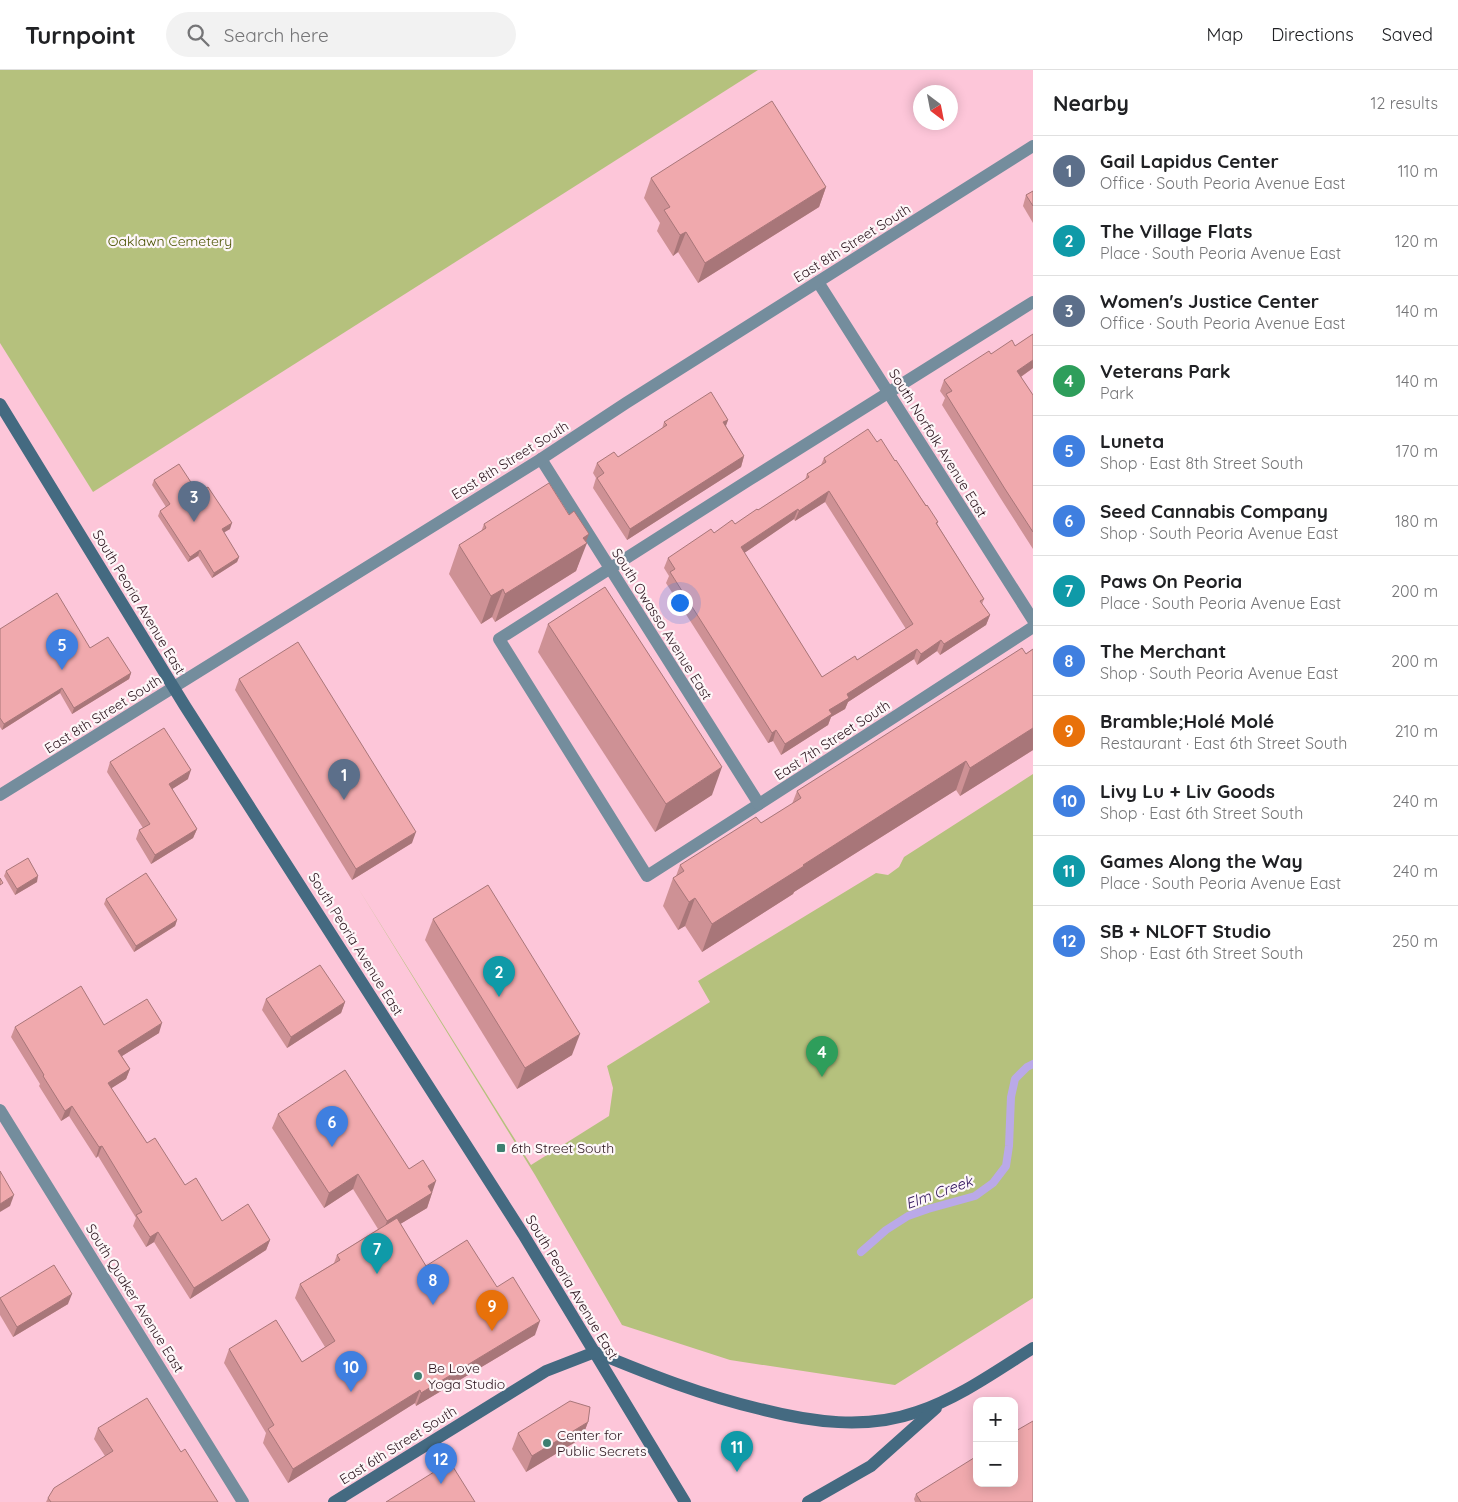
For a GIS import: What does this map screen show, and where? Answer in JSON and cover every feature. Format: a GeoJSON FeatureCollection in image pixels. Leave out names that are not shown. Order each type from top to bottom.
{"type":"FeatureCollection","features":[{"type":"Feature","properties":{"kind":"main road","name":"South Peoria Avenue East"},"geometry":{"type":"LineString","coordinates":[[0,404],[174,687],[523,1234],[685,1502]]}},
{"type":"Feature","properties":{"kind":"main road"},"geometry":{"type":"LineString","coordinates":[[808,1502],[871,1466],[942,1403],[1033,1348]]}},
{"type":"Feature","properties":{"kind":"main road"},"geometry":{"type":"LineString","coordinates":[[595,1352],[686,1389],[791,1417],[848,1423],[864,1422],[890,1419],[915,1413],[942,1403]]}},
{"type":"Feature","properties":{"kind":"main road","name":"East 6th Street South"},"geometry":{"type":"LineString","coordinates":[[334,1502],[546,1371],[595,1352]]}},
{"type":"Feature","properties":{"kind":"street","name":"East 8th Street South"},"geometry":{"type":"LineString","coordinates":[[0,795],[541,459],[626,403],[1033,146]]}},
{"type":"Feature","properties":{"kind":"street","name":"South Norfolk Avenue East"},"geometry":{"type":"LineString","coordinates":[[818,282],[1033,620]]}},
{"type":"Feature","properties":{"kind":"street"},"geometry":{"type":"LineString","coordinates":[[610,569],[1033,302]]}},
{"type":"Feature","properties":{"kind":"street","name":"South Owasso Avenue East"},"geometry":{"type":"LineString","coordinates":[[541,459],[759,804]]}},
{"type":"Feature","properties":{"kind":"street","name":"East 7th Street South"},"geometry":{"type":"LineString","coordinates":[[610,569],[499,639],[647,876],[1033,627]]}},
{"type":"Feature","properties":{"kind":"street","name":"South Quaker Avenue East"},"geometry":{"type":"LineString","coordinates":[[0,1110],[243,1502]]}},
{"type":"Feature","properties":{"kind":"green space","name":"Oaklawn Cemetery"},"geometry":{"type":"Polygon","coordinates":[[[0,70],[758,70],[93,492],[0,343],[0,70]]]}},
{"type":"Feature","properties":{"kind":"green space"},"geometry":{"type":"Polygon","coordinates":[[[1033,774],[1033,1298],[895,1385],[730,1360],[622,1325],[535,1175],[358,888],[531,1165],[609,1116],[613,1088],[607,1066],[710,1002],[698,981],[876,873],[888,875],[899,867],[904,857],[1033,774]]]}},
{"type":"Feature","properties":{"kind":"building"},"geometry":{"type":"Polygon","coordinates":[[[772,101],[826,187],[705,263],[686,232],[680,235],[664,210],[670,207],[651,178],[772,101]]]}},
{"type":"Feature","properties":{"kind":"building"},"geometry":{"type":"Polygon","coordinates":[[[1033,191],[1033,206],[1026,195],[1033,191]]]}},
{"type":"Feature","properties":{"kind":"building"},"geometry":{"type":"Polygon","coordinates":[[[1033,334],[1033,360],[1017,371],[1033,395],[1033,532],[946,394],[952,391],[944,380],[989,351],[991,354],[1012,340],[1015,346],[1033,334]]]}},
{"type":"Feature","properties":{"kind":"building"},"geometry":{"type":"Polygon","coordinates":[[[711,392],[728,420],[723,422],[744,456],[630,529],[597,478],[604,473],[597,463],[614,452],[618,457],[667,425],[664,422],[711,392]]]}},
{"type":"Feature","properties":{"kind":"building"},"geometry":{"type":"Polygon","coordinates":[[[868,429],[877,442],[881,439],[938,522],[936,523],[984,599],[980,601],[990,615],[944,644],[941,640],[921,654],[917,649],[847,694],[849,698],[829,710],[832,714],[785,744],[776,730],[772,733],[670,572],[675,569],[668,558],[711,529],[714,533],[732,520],[735,524],[758,510],[809,477],[807,474],[826,462],[824,458],[868,429]],[[829,491],[741,547],[822,677],[855,656],[857,660],[913,624],[829,491]]]}},
{"type":"Feature","properties":{"kind":"building"},"geometry":{"type":"Polygon","coordinates":[[[179,464],[198,493],[208,487],[232,523],[222,529],[239,557],[214,573],[200,550],[190,557],[160,511],[170,504],[154,480],[179,464]]]}},
{"type":"Feature","properties":{"kind":"building"},"geometry":{"type":"Polygon","coordinates":[[[549,483],[569,515],[574,511],[589,534],[583,538],[587,543],[505,594],[503,589],[491,596],[459,545],[486,528],[484,524],[549,483]]]}},
{"type":"Feature","properties":{"kind":"building"},"geometry":{"type":"Polygon","coordinates":[[[605,587],[722,767],[666,804],[548,624],[605,587]]]}},
{"type":"Feature","properties":{"kind":"building"},"geometry":{"type":"Polygon","coordinates":[[[57,593],[90,648],[108,637],[131,673],[74,708],[62,688],[4,724],[0,718],[0,629],[57,593]]]}},
{"type":"Feature","properties":{"kind":"building"},"geometry":{"type":"Polygon","coordinates":[[[298,642],[416,832],[356,869],[239,679],[298,642]]]}},
{"type":"Feature","properties":{"kind":"building"},"geometry":{"type":"Polygon","coordinates":[[[1022,648],[1026,654],[1033,649],[1033,728],[970,768],[966,761],[712,924],[695,898],[689,902],[673,878],[684,871],[680,865],[756,817],[761,823],[801,798],[797,791],[1022,648]]]}},
{"type":"Feature","properties":{"kind":"building"},"geometry":{"type":"Polygon","coordinates":[[[164,728],[191,770],[169,784],[197,829],[155,855],[139,830],[150,824],[110,762],[164,728]]]}},
{"type":"Feature","properties":{"kind":"building"},"geometry":{"type":"Polygon","coordinates":[[[28,858],[38,876],[17,889],[6,871],[28,858]]]}},
{"type":"Feature","properties":{"kind":"building"},"geometry":{"type":"Polygon","coordinates":[[[146,873],[177,920],[136,946],[106,899],[146,873]]]}},
{"type":"Feature","properties":{"kind":"building"},"geometry":{"type":"Polygon","coordinates":[[[488,885],[580,1034],[525,1068],[433,919],[488,885]]]}},
{"type":"Feature","properties":{"kind":"building"},"geometry":{"type":"Polygon","coordinates":[[[320,965],[345,1002],[291,1037],[266,999],[320,965]]]}},
{"type":"Feature","properties":{"kind":"building"},"geometry":{"type":"Polygon","coordinates":[[[81,986],[104,1025],[147,999],[162,1023],[118,1051],[130,1069],[108,1083],[147,1143],[155,1138],[185,1185],[196,1178],[222,1221],[248,1204],[270,1240],[194,1288],[158,1232],[150,1237],[136,1215],[142,1212],[102,1146],[99,1147],[72,1106],[65,1111],[15,1027],[81,986]]]}},
{"type":"Feature","properties":{"kind":"building"},"geometry":{"type":"Polygon","coordinates":[[[345,1070],[409,1169],[423,1160],[436,1181],[428,1186],[432,1193],[387,1221],[358,1174],[329,1193],[278,1114],[345,1070]]]}},
{"type":"Feature","properties":{"kind":"building"},"geometry":{"type":"Polygon","coordinates":[[[0,1171],[14,1195],[0,1204],[0,1171]]]}},
{"type":"Feature","properties":{"kind":"building"},"geometry":{"type":"Polygon","coordinates":[[[397,1218],[426,1266],[467,1240],[497,1287],[513,1277],[540,1321],[421,1393],[420,1390],[293,1469],[268,1429],[274,1425],[229,1349],[276,1320],[302,1362],[335,1341],[300,1284],[340,1260],[337,1255],[397,1218]]]}},
{"type":"Feature","properties":{"kind":"building"},"geometry":{"type":"Polygon","coordinates":[[[54,1265],[72,1294],[17,1327],[0,1298],[54,1265]]]}},
{"type":"Feature","properties":{"kind":"building"},"geometry":{"type":"Polygon","coordinates":[[[147,1398],[181,1452],[185,1449],[218,1502],[51,1502],[48,1498],[54,1488],[113,1451],[98,1428],[147,1398]]]}},
{"type":"Feature","properties":{"kind":"building"},"geometry":{"type":"Polygon","coordinates":[[[570,1401],[590,1407],[588,1422],[532,1456],[518,1433],[570,1401]]]}},
{"type":"Feature","properties":{"kind":"building"},"geometry":{"type":"Polygon","coordinates":[[[1033,1421],[1033,1502],[921,1502],[916,1494],[973,1458],[973,1487],[1018,1487],[1018,1430],[1033,1421]]]}},
{"type":"Feature","properties":{"kind":"building"},"geometry":{"type":"Polygon","coordinates":[[[450,1462],[475,1502],[386,1502],[450,1462]]]}},
{"type":"Feature","properties":{"kind":"waterway","name":"Elm Creek"},"geometry":{"type":"LineString","coordinates":[[861,1252],[886,1230],[908,1216],[975,1196],[993,1183],[1006,1166],[1009,1146],[1011,1097],[1015,1079],[1027,1067],[1033,1064]]}},
{"type":"Feature","properties":{"kind":"place","name":"Women's Justice Center"},"geometry":{"type":"Point","coordinates":[194,522]}},
{"type":"Feature","properties":{"kind":"place","name":"Luneta"},"geometry":{"type":"Point","coordinates":[62,670]}},
{"type":"Feature","properties":{"kind":"place","name":"Gail Lapidus Center"},"geometry":{"type":"Point","coordinates":[344,800]}},
{"type":"Feature","properties":{"kind":"place","name":"The Village Flats"},"geometry":{"type":"Point","coordinates":[499,997]}},
{"type":"Feature","properties":{"kind":"place","name":"Veterans Park"},"geometry":{"type":"Point","coordinates":[822,1077]}},
{"type":"Feature","properties":{"kind":"place","name":"Seed Cannabis Company"},"geometry":{"type":"Point","coordinates":[332,1147]}},
{"type":"Feature","properties":{"kind":"place","name":"6th Street South"},"geometry":{"type":"Point","coordinates":[501,1148]}},
{"type":"Feature","properties":{"kind":"place","name":"Paws On Peoria"},"geometry":{"type":"Point","coordinates":[377,1274]}},
{"type":"Feature","properties":{"kind":"place","name":"The Merchant"},"geometry":{"type":"Point","coordinates":[433,1305]}},
{"type":"Feature","properties":{"kind":"place","name":"Bramble;Holé Molé"},"geometry":{"type":"Point","coordinates":[492,1331]}},
{"type":"Feature","properties":{"kind":"place","name":"Be Love Yoga Studio"},"geometry":{"type":"Point","coordinates":[418,1376]}},
{"type":"Feature","properties":{"kind":"place","name":"Livy Lu + Liv Goods"},"geometry":{"type":"Point","coordinates":[351,1392]}},
{"type":"Feature","properties":{"kind":"place","name":"Center for Public Secrets"},"geometry":{"type":"Point","coordinates":[547,1443]}},
{"type":"Feature","properties":{"kind":"place","name":"Games Along the Way"},"geometry":{"type":"Point","coordinates":[737,1472]}},
{"type":"Feature","properties":{"kind":"place","name":"SB + NLOFT Studio"},"geometry":{"type":"Point","coordinates":[441,1484]}}]}
